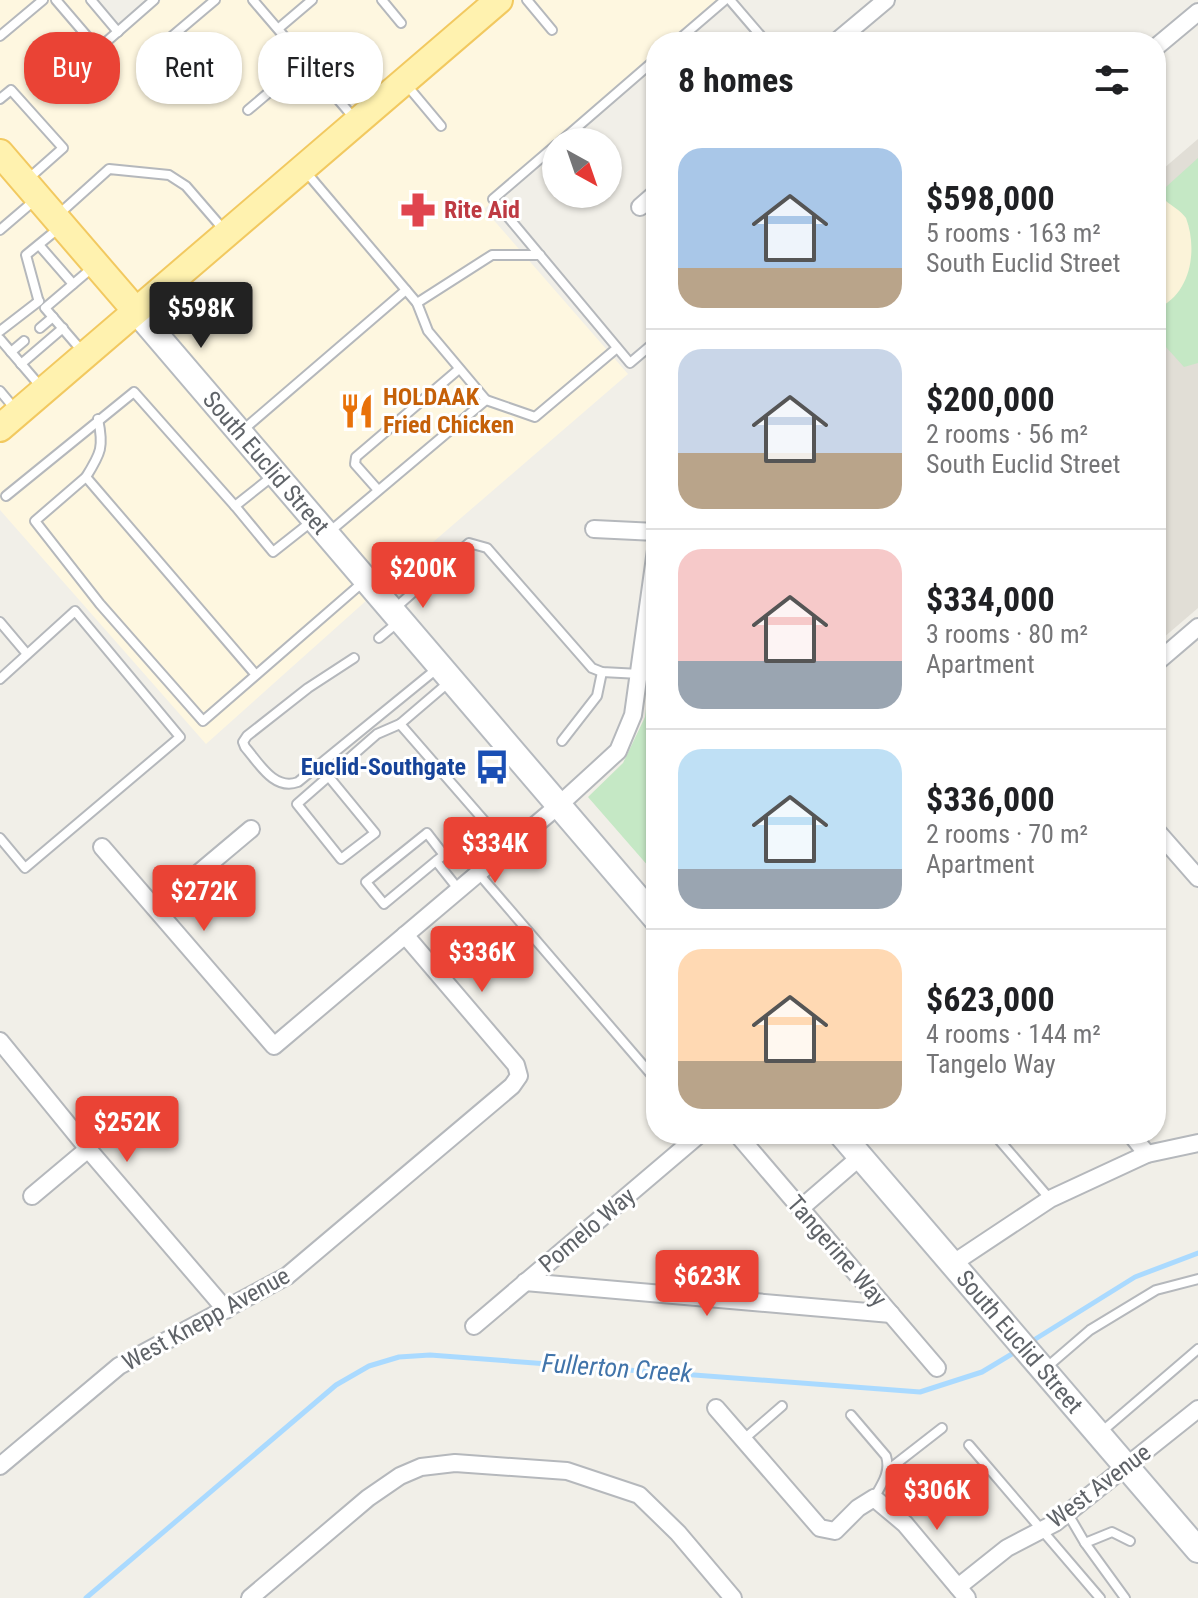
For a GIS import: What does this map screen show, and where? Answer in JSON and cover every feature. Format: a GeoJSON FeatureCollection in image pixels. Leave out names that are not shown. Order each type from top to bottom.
{"type":"FeatureCollection","features":[{"type":"Feature","properties":{"kind":"main road"},"geometry":{"type":"LineString","coordinates":[[9,421],[499,0]]}},
{"type":"Feature","properties":{"kind":"main road","name":"South Euclid Street"},"geometry":{"type":"LineString","coordinates":[[0,153],[646,907]]}},
{"type":"Feature","properties":{"kind":"main road","name":"South Euclid Street"},"geometry":{"type":"LineString","coordinates":[[849,1144],[1198,1550]]}},
{"type":"Feature","properties":{"kind":"street"},"geometry":{"type":"LineString","coordinates":[[848,32],[886,0]]}},
{"type":"Feature","properties":{"kind":"street"},"geometry":{"type":"LineString","coordinates":[[1166,39],[1198,12]]}},
{"type":"Feature","properties":{"kind":"street"},"geometry":{"type":"LineString","coordinates":[[640,207],[646,202]]}},
{"type":"Feature","properties":{"kind":"street"},"geometry":{"type":"LineString","coordinates":[[594,529],[646,532]]}},
{"type":"Feature","properties":{"kind":"street"},"geometry":{"type":"LineString","coordinates":[[1166,654],[1198,627]]}},
{"type":"Feature","properties":{"kind":"street"},"geometry":{"type":"LineString","coordinates":[[102,847],[274,1046],[559,805],[618,751],[633,715],[646,657]]}},
{"type":"Feature","properties":{"kind":"street"},"geometry":{"type":"LineString","coordinates":[[157,908],[251,829]]}},
{"type":"Feature","properties":{"kind":"street"},"geometry":{"type":"LineString","coordinates":[[1166,841],[1197,876]]}},
{"type":"Feature","properties":{"kind":"street","name":"West Knepp Avenue"},"geometry":{"type":"LineString","coordinates":[[0,1465],[119,1366],[287,1276],[512,1086],[519,1076],[516,1065],[405,935]]}},
{"type":"Feature","properties":{"kind":"street"},"geometry":{"type":"LineString","coordinates":[[0,1041],[226,1310]]}},
{"type":"Feature","properties":{"kind":"street"},"geometry":{"type":"LineString","coordinates":[[952,1264],[1050,1199],[1147,1154],[1198,1143]]}},
{"type":"Feature","properties":{"kind":"street","name":"Pomelo Way"},"geometry":{"type":"LineString","coordinates":[[474,1326],[688,1144]]}},
{"type":"Feature","properties":{"kind":"street","name":"Tangerine Way"},"geometry":{"type":"LineString","coordinates":[[746,1144],[937,1368]]}},
{"type":"Feature","properties":{"kind":"street"},"geometry":{"type":"LineString","coordinates":[[1139,1144],[1147,1154]]}},
{"type":"Feature","properties":{"kind":"street"},"geometry":{"type":"LineString","coordinates":[[32,1196],[88,1149]]}},
{"type":"Feature","properties":{"kind":"street"},"geometry":{"type":"LineString","coordinates":[[801,1208],[860,1157]]}},
{"type":"Feature","properties":{"kind":"street"},"geometry":{"type":"LineString","coordinates":[[525,1282],[891,1314]]}},
{"type":"Feature","properties":{"kind":"street"},"geometry":{"type":"LineString","coordinates":[[716,1408],[820,1528],[835,1531],[858,1508],[874,1498],[905,1524],[962,1592]]}},
{"type":"Feature","properties":{"kind":"street","name":"West Avenue"},"geometry":{"type":"LineString","coordinates":[[962,1592],[1007,1548],[1068,1514],[1198,1409]]}},
{"type":"Feature","properties":{"kind":"street"},"geometry":{"type":"LineString","coordinates":[[250,1598],[368,1498],[400,1476],[421,1467],[455,1463],[567,1471],[639,1495],[678,1533],[733,1598]]}},
{"type":"Feature","properties":{"kind":"lane"},"geometry":{"type":"LineString","coordinates":[[0,36],[43,0]]}},
{"type":"Feature","properties":{"kind":"lane"},"geometry":{"type":"LineString","coordinates":[[56,0],[83,32]]}},
{"type":"Feature","properties":{"kind":"lane"},"geometry":{"type":"LineString","coordinates":[[91,0],[118,32],[154,0]]}},
{"type":"Feature","properties":{"kind":"lane"},"geometry":{"type":"LineString","coordinates":[[177,32],[215,0]]}},
{"type":"Feature","properties":{"kind":"lane"},"geometry":{"type":"LineString","coordinates":[[253,0],[282,32]]}},
{"type":"Feature","properties":{"kind":"lane"},"geometry":{"type":"LineString","coordinates":[[279,28],[312,0]]}},
{"type":"Feature","properties":{"kind":"lane"},"geometry":{"type":"LineString","coordinates":[[382,0],[401,23]]}},
{"type":"Feature","properties":{"kind":"lane"},"geometry":{"type":"LineString","coordinates":[[527,0],[552,30]]}},
{"type":"Feature","properties":{"kind":"lane"},"geometry":{"type":"LineString","coordinates":[[688,32],[727,0],[757,32]]}},
{"type":"Feature","properties":{"kind":"lane"},"geometry":{"type":"LineString","coordinates":[[576,128],[646,68]]}},
{"type":"Feature","properties":{"kind":"lane"},"geometry":{"type":"LineString","coordinates":[[405,82],[441,126]]}},
{"type":"Feature","properties":{"kind":"lane"},"geometry":{"type":"LineString","coordinates":[[0,99],[11,90],[63,148],[45,205],[39,245],[26,255],[38,299],[86,354]]}},
{"type":"Feature","properties":{"kind":"lane"},"geometry":{"type":"LineString","coordinates":[[248,110],[258,102]]}},
{"type":"Feature","properties":{"kind":"lane"},"geometry":{"type":"LineString","coordinates":[[342,104],[357,122]]}},
{"type":"Feature","properties":{"kind":"lane"},"geometry":{"type":"LineString","coordinates":[[542,158],[493,199],[630,363],[646,349]]}},
{"type":"Feature","properties":{"kind":"lane"},"geometry":{"type":"LineString","coordinates":[[303,168],[417,303],[428,331],[486,400],[535,417],[617,348]]}},
{"type":"Feature","properties":{"kind":"lane"},"geometry":{"type":"LineString","coordinates":[[0,230],[109,169],[169,175],[186,186],[227,233]]}},
{"type":"Feature","properties":{"kind":"lane"},"geometry":{"type":"LineString","coordinates":[[39,245],[73,284]]}},
{"type":"Feature","properties":{"kind":"lane"},"geometry":{"type":"LineString","coordinates":[[417,303],[492,255],[540,255]]}},
{"type":"Feature","properties":{"kind":"lane"},"geometry":{"type":"LineString","coordinates":[[45,308],[96,265]]}},
{"type":"Feature","properties":{"kind":"lane"},"geometry":{"type":"LineString","coordinates":[[240,433],[406,290]]}},
{"type":"Feature","properties":{"kind":"lane"},"geometry":{"type":"LineString","coordinates":[[0,331],[38,299]]}},
{"type":"Feature","properties":{"kind":"lane"},"geometry":{"type":"LineString","coordinates":[[40,328],[53,317]]}},
{"type":"Feature","properties":{"kind":"lane"},"geometry":{"type":"LineString","coordinates":[[21,364],[63,328]]}},
{"type":"Feature","properties":{"kind":"lane"},"geometry":{"type":"LineString","coordinates":[[0,339],[44,390]]}},
{"type":"Feature","properties":{"kind":"lane"},"geometry":{"type":"LineString","coordinates":[[11,352],[24,341]]}},
{"type":"Feature","properties":{"kind":"lane"},"geometry":{"type":"LineString","coordinates":[[378,490],[355,464],[356,457],[459,369]]}},
{"type":"Feature","properties":{"kind":"lane"},"geometry":{"type":"LineString","coordinates":[[0,391],[9,421]]}},
{"type":"Feature","properties":{"kind":"lane"},"geometry":{"type":"LineString","coordinates":[[6,496],[134,392],[273,552],[378,490],[486,400]]}},
{"type":"Feature","properties":{"kind":"lane"},"geometry":{"type":"LineString","coordinates":[[98,419],[103,443],[86,477],[35,521],[100,604],[203,721],[366,580]]}},
{"type":"Feature","properties":{"kind":"lane"},"geometry":{"type":"LineString","coordinates":[[235,506],[275,474]]}},
{"type":"Feature","properties":{"kind":"lane"},"geometry":{"type":"LineString","coordinates":[[86,477],[256,675]]}},
{"type":"Feature","properties":{"kind":"lane"},"geometry":{"type":"LineString","coordinates":[[379,638],[396,615],[469,543],[487,548],[585,662],[602,672],[640,674]]}},
{"type":"Feature","properties":{"kind":"lane"},"geometry":{"type":"LineString","coordinates":[[0,679],[75,611],[180,737],[25,868],[0,838]]}},
{"type":"Feature","properties":{"kind":"lane"},"geometry":{"type":"LineString","coordinates":[[0,622],[27,654]]}},
{"type":"Feature","properties":{"kind":"lane"},"geometry":{"type":"LineString","coordinates":[[354,658],[308,688],[243,742],[276,781],[289,785],[298,782],[446,673]]}},
{"type":"Feature","properties":{"kind":"lane"},"geometry":{"type":"LineString","coordinates":[[562,741],[597,696],[602,672]]}},
{"type":"Feature","properties":{"kind":"lane"},"geometry":{"type":"LineString","coordinates":[[329,777],[375,833],[341,859],[297,804],[377,734],[400,724],[446,673]]}},
{"type":"Feature","properties":{"kind":"lane"},"geometry":{"type":"LineString","coordinates":[[400,724],[508,848]]}},
{"type":"Feature","properties":{"kind":"lane"},"geometry":{"type":"LineString","coordinates":[[427,833],[444,855],[436,861],[384,904],[366,882],[427,833]]}},
{"type":"Feature","properties":{"kind":"lane"},"geometry":{"type":"LineString","coordinates":[[436,861],[459,890]]}},
{"type":"Feature","properties":{"kind":"lane"},"geometry":{"type":"LineString","coordinates":[[478,873],[646,1068]]}},
{"type":"Feature","properties":{"kind":"lane"},"geometry":{"type":"LineString","coordinates":[[1003,1144],[1050,1199]]}},
{"type":"Feature","properties":{"kind":"lane"},"geometry":{"type":"LineString","coordinates":[[1040,1366],[1090,1330],[1156,1290],[1198,1279]]}},
{"type":"Feature","properties":{"kind":"lane"},"geometry":{"type":"LineString","coordinates":[[1099,1434],[1198,1349]]}},
{"type":"Feature","properties":{"kind":"lane"},"geometry":{"type":"LineString","coordinates":[[743,1439],[782,1406]]}},
{"type":"Feature","properties":{"kind":"lane"},"geometry":{"type":"LineString","coordinates":[[851,1415],[886,1456],[888,1470]]}},
{"type":"Feature","properties":{"kind":"lane"},"geometry":{"type":"LineString","coordinates":[[874,1498],[888,1470],[942,1428]]}},
{"type":"Feature","properties":{"kind":"lane"},"geometry":{"type":"LineString","coordinates":[[969,1445],[1100,1598]]}},
{"type":"Feature","properties":{"kind":"lane"},"geometry":{"type":"LineString","coordinates":[[1068,1514],[1125,1598]]}},
{"type":"Feature","properties":{"kind":"lane"},"geometry":{"type":"LineString","coordinates":[[1085,1543],[1112,1532],[1130,1541]]}},
{"type":"Feature","properties":{"kind":"shaded area"},"geometry":{"type":"Polygon","coordinates":[[[0,0],[89,0],[116,32],[24,32],[24,104],[120,104],[120,34],[161,0],[724,0],[690,32],[646,32],[646,71],[579,128],[542,128],[542,159],[484,209],[628,374],[396,574],[206,744],[0,510],[0,0]]]}},
{"type":"Feature","properties":{"kind":"shaded area"},"geometry":{"type":"Polygon","coordinates":[[[1198,139],[1198,608],[1166,635],[1166,166],[1198,139]]]}},
{"type":"Feature","properties":{"kind":"green space"},"geometry":{"type":"Polygon","coordinates":[[[1198,158],[1198,363],[1184,367],[1166,347],[1166,187],[1198,158]]]}},
{"type":"Feature","properties":{"kind":"green space"},"geometry":{"type":"Polygon","coordinates":[[[646,708],[646,864],[588,797],[623,763],[645,717],[646,708]]]}},
{"type":"Feature","properties":{"kind":"sand"},"geometry":{"type":"Polygon","coordinates":[[[1166,201],[1186,218],[1191,244],[1189,270],[1177,293],[1168,302],[1166,201]]]}},
{"type":"Feature","properties":{"kind":"waterway","name":"Fullerton Creek"},"geometry":{"type":"LineString","coordinates":[[1029,1343],[1135,1277],[1198,1253]]}},
{"type":"Feature","properties":{"kind":"waterway","name":"Fullerton Creek"},"geometry":{"type":"LineString","coordinates":[[86,1598],[336,1385],[369,1366],[399,1357],[430,1355],[920,1392],[982,1372],[1017,1351]]}},
{"type":"Feature","properties":{"kind":"place","name":"Rite Aid"},"geometry":{"type":"Point","coordinates":[418,210]}},
{"type":"Feature","properties":{"kind":"place","name":"HOLDAAK Fried Chicken"},"geometry":{"type":"Point","coordinates":[357,411]}},
{"type":"Feature","properties":{"kind":"place","name":"Euclid-Southgate"},"geometry":{"type":"Point","coordinates":[492,767]}}]}
